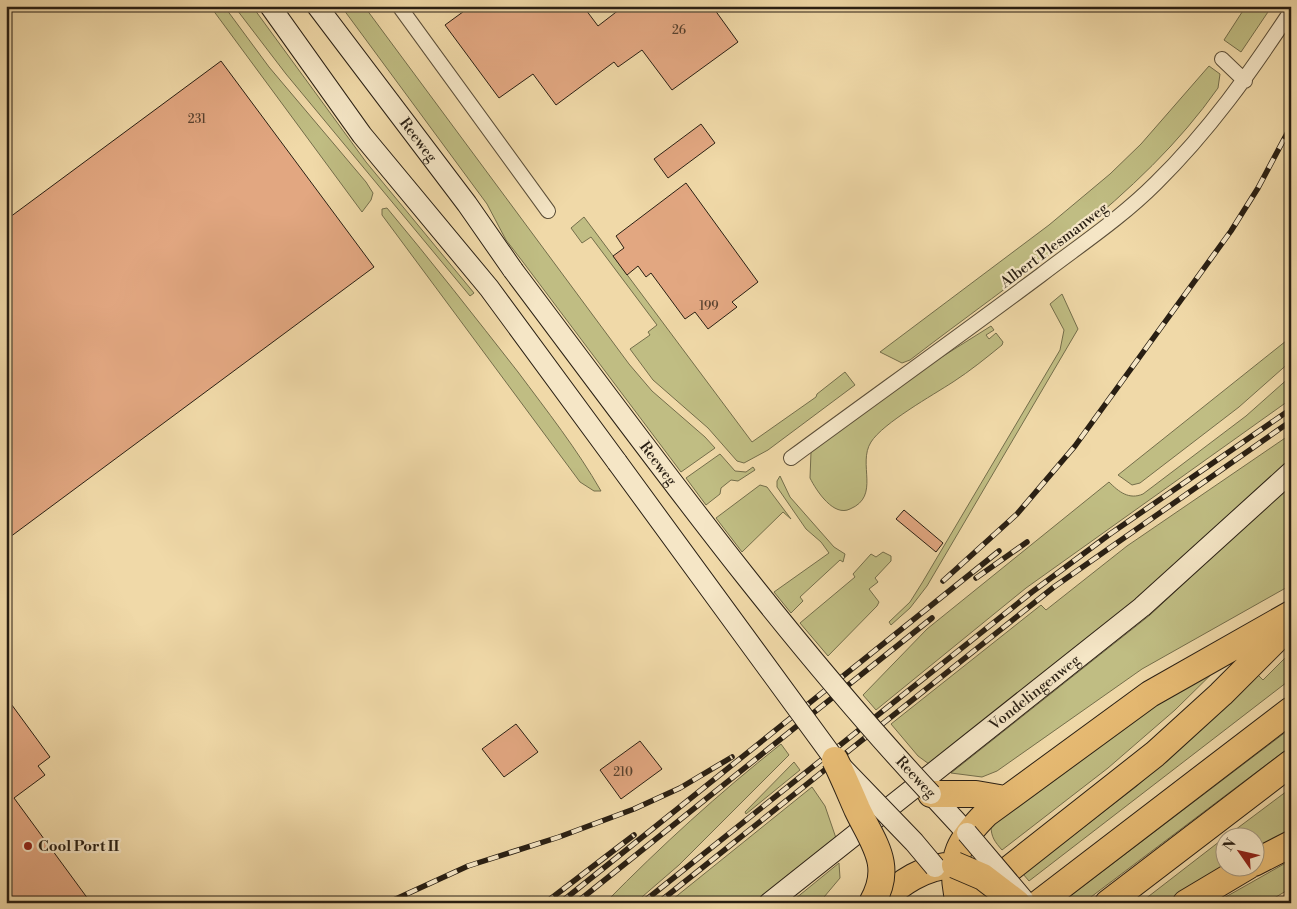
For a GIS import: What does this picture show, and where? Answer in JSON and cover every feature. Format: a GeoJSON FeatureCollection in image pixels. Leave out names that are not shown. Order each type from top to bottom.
{"type":"FeatureCollection","features":[{"type":"Feature","properties":{"kind":"highway"},"geometry":{"type":"LineString","coordinates":[[879,903],[901,884],[945,866],[958,850],[967,833],[986,814],[1150,694],[1291,614]]}},
{"type":"Feature","properties":{"kind":"highway"},"geometry":{"type":"LineString","coordinates":[[945,866],[963,900],[1155,754],[1221,694],[1291,624]]}},
{"type":"Feature","properties":{"kind":"highway"},"geometry":{"type":"LineString","coordinates":[[1039,903],[1291,710]]}},
{"type":"Feature","properties":{"kind":"highway"},"geometry":{"type":"LineString","coordinates":[[835,760],[880,856],[879,891],[872,903]]}},
{"type":"Feature","properties":{"kind":"highway"},"geometry":{"type":"LineString","coordinates":[[1108,903],[1291,763]]}},
{"type":"Feature","properties":{"kind":"highway"},"geometry":{"type":"LineString","coordinates":[[931,794],[976,794],[1005,799]]}},
{"type":"Feature","properties":{"kind":"highway"},"geometry":{"type":"LineString","coordinates":[[1264,858],[1291,844]]}},
{"type":"Feature","properties":{"kind":"highway"},"geometry":{"type":"LineString","coordinates":[[945,866],[983,876],[1017,903]]}},
{"type":"Feature","properties":{"kind":"highway"},"geometry":{"type":"LineString","coordinates":[[1186,903],[1231,876]]}},
{"type":"Feature","properties":{"kind":"main road"},"geometry":{"type":"LineString","coordinates":[[270,6],[362,135],[488,288],[667,528],[835,760],[914,842],[945,866]]}},
{"type":"Feature","properties":{"kind":"main road","name":"Reeweg"},"geometry":{"type":"LineString","coordinates":[[317,6],[466,204],[513,270],[682,494],[756,588],[874,730],[967,833],[1026,903]]}},
{"type":"Feature","properties":{"kind":"main road","name":"Vondelingenweg"},"geometry":{"type":"LineString","coordinates":[[769,903],[1142,607],[1291,472]]}},
{"type":"Feature","properties":{"kind":"street"},"geometry":{"type":"LineString","coordinates":[[399,6],[548,211]]}},
{"type":"Feature","properties":{"kind":"street","name":"Albert Plesmanweg"},"geometry":{"type":"LineString","coordinates":[[791,458],[998,307],[1136,203],[1194,144],[1245,81],[1291,11]]}},
{"type":"Feature","properties":{"kind":"street"},"geometry":{"type":"LineString","coordinates":[[1222,59],[1245,81]]}},
{"type":"Feature","properties":{"kind":"shaded area"},"geometry":{"type":"Polygon","coordinates":[[[210,6],[224,6],[269,67],[366,182],[373,193],[371,200],[362,212],[210,6]]]}},
{"type":"Feature","properties":{"kind":"shaded area"},"geometry":{"type":"Polygon","coordinates":[[[234,6],[252,6],[366,162],[474,293],[470,296],[286,74],[234,6]]]}},
{"type":"Feature","properties":{"kind":"shaded area"},"geometry":{"type":"Polygon","coordinates":[[[341,6],[364,6],[629,364],[652,391],[715,448],[681,472],[506,240],[487,204],[341,6]]]}},
{"type":"Feature","properties":{"kind":"shaded area"},"geometry":{"type":"Polygon","coordinates":[[[1246,6],[1272,6],[1241,52],[1224,40],[1246,6]]]}},
{"type":"Feature","properties":{"kind":"shaded area"},"geometry":{"type":"Polygon","coordinates":[[[1209,66],[1220,74],[1218,88],[1187,128],[1152,166],[1114,201],[1033,267],[910,360],[902,363],[880,352],[1049,225],[1110,174],[1141,144],[1209,66]]]}},
{"type":"Feature","properties":{"kind":"shaded area"},"geometry":{"type":"Polygon","coordinates":[[[387,208],[518,372],[572,445],[601,491],[594,491],[580,482],[382,215],[382,209],[387,208]]]}},
{"type":"Feature","properties":{"kind":"shaded area"},"geometry":{"type":"Polygon","coordinates":[[[584,217],[752,442],[816,397],[817,394],[845,372],[855,385],[768,450],[744,463],[737,461],[708,428],[653,380],[630,349],[650,335],[648,332],[657,325],[591,237],[582,243],[571,228],[584,217]]]}},
{"type":"Feature","properties":{"kind":"shaded area"},"geometry":{"type":"Polygon","coordinates":[[[1062,294],[1078,329],[927,586],[910,608],[891,625],[889,622],[910,602],[922,583],[1060,350],[1064,330],[1050,304],[1062,294]]]}},
{"type":"Feature","properties":{"kind":"shaded area"},"geometry":{"type":"Polygon","coordinates":[[[991,326],[994,330],[986,335],[989,339],[996,333],[1003,342],[1002,345],[959,378],[886,426],[871,442],[866,460],[867,488],[859,503],[844,511],[838,510],[827,502],[810,478],[811,452],[929,365],[991,326]]]}},
{"type":"Feature","properties":{"kind":"shaded area"},"geometry":{"type":"Polygon","coordinates":[[[1291,337],[1291,361],[1239,407],[1140,483],[1132,485],[1118,475],[1291,337]]]}},
{"type":"Feature","properties":{"kind":"shaded area"},"geometry":{"type":"Polygon","coordinates":[[[1291,376],[1291,399],[1026,588],[876,710],[863,695],[927,629],[1109,482],[1124,494],[1138,496],[1143,494],[1246,416],[1291,376]]]}},
{"type":"Feature","properties":{"kind":"shaded area"},"geometry":{"type":"Polygon","coordinates":[[[1291,434],[1291,459],[1243,506],[1110,623],[929,764],[918,756],[891,724],[1041,605],[1046,610],[1127,546],[1291,434]]]}},
{"type":"Feature","properties":{"kind":"shaded area"},"geometry":{"type":"Polygon","coordinates":[[[720,454],[735,471],[746,472],[753,467],[755,470],[738,481],[731,480],[721,488],[720,494],[706,505],[686,478],[720,454]]]}},
{"type":"Feature","properties":{"kind":"shaded area"},"geometry":{"type":"Polygon","coordinates":[[[780,476],[790,497],[834,547],[845,554],[843,562],[840,560],[800,597],[803,601],[791,613],[774,592],[829,553],[821,542],[806,529],[777,487],[777,481],[780,476]]]}},
{"type":"Feature","properties":{"kind":"shaded area"},"geometry":{"type":"Polygon","coordinates":[[[1291,484],[1291,585],[1142,669],[997,771],[982,777],[951,773],[1150,615],[1291,484]]]}},
{"type":"Feature","properties":{"kind":"shaded area"},"geometry":{"type":"Polygon","coordinates":[[[760,485],[767,487],[791,519],[783,512],[742,552],[716,518],[760,485]]]}},
{"type":"Feature","properties":{"kind":"shaded area"},"geometry":{"type":"Polygon","coordinates":[[[883,552],[891,556],[891,561],[875,578],[878,582],[869,589],[879,602],[877,606],[828,656],[800,623],[855,577],[853,574],[871,554],[876,557],[883,552]]]}},
{"type":"Feature","properties":{"kind":"shaded area"},"geometry":{"type":"Polygon","coordinates":[[[1235,651],[1175,710],[1108,768],[1002,850],[995,842],[991,826],[1098,739],[1235,651]]]}},
{"type":"Feature","properties":{"kind":"shaded area"},"geometry":{"type":"Polygon","coordinates":[[[1291,652],[1291,679],[1029,881],[1023,874],[1137,786],[1258,675],[1263,680],[1291,652]]]}},
{"type":"Feature","properties":{"kind":"shaded area"},"geometry":{"type":"Polygon","coordinates":[[[1291,728],[1291,746],[1083,903],[1061,903],[1291,728]]]}},
{"type":"Feature","properties":{"kind":"shaded area"},"geometry":{"type":"Polygon","coordinates":[[[781,744],[789,755],[679,865],[635,903],[605,903],[691,820],[781,744]]]}},
{"type":"Feature","properties":{"kind":"shaded area"},"geometry":{"type":"Polygon","coordinates":[[[794,762],[800,770],[746,814],[745,812],[794,762]]]}},
{"type":"Feature","properties":{"kind":"shaded area"},"geometry":{"type":"Polygon","coordinates":[[[812,787],[825,806],[837,841],[756,903],[668,903],[812,787]]]}},
{"type":"Feature","properties":{"kind":"shaded area"},"geometry":{"type":"Polygon","coordinates":[[[1291,788],[1291,832],[1264,846],[1264,826],[1240,826],[1291,788]]]}},
{"type":"Feature","properties":{"kind":"shaded area"},"geometry":{"type":"Polygon","coordinates":[[[1214,846],[1214,873],[1169,903],[1140,903],[1214,846]]]}},
{"type":"Feature","properties":{"kind":"shaded area"},"geometry":{"type":"Polygon","coordinates":[[[1291,860],[1291,888],[1266,903],[1215,903],[1264,876],[1291,860]]]}},
{"type":"Feature","properties":{"kind":"shaded area"},"geometry":{"type":"Polygon","coordinates":[[[839,863],[840,878],[819,903],[790,903],[839,863]]]}},
{"type":"Feature","properties":{"kind":"building"},"geometry":{"type":"Polygon","coordinates":[[[471,6],[583,6],[598,26],[624,6],[712,6],[738,42],[672,90],[642,50],[618,67],[614,62],[556,105],[533,74],[499,98],[445,25],[471,6]]]}},
{"type":"Feature","properties":{"kind":"building"},"geometry":{"type":"Polygon","coordinates":[[[221,61],[374,267],[6,540],[6,220],[221,61]]]}},
{"type":"Feature","properties":{"kind":"building"},"geometry":{"type":"Polygon","coordinates":[[[701,124],[715,143],[668,178],[654,159],[701,124]]]}},
{"type":"Feature","properties":{"kind":"building"},"geometry":{"type":"Polygon","coordinates":[[[686,183],[758,282],[732,302],[737,307],[708,329],[695,312],[685,319],[651,273],[646,277],[638,266],[627,275],[613,256],[624,248],[616,236],[686,183]]]}},
{"type":"Feature","properties":{"kind":"building"},"geometry":{"type":"Polygon","coordinates":[[[904,510],[943,543],[936,552],[896,519],[904,510]]]}},
{"type":"Feature","properties":{"kind":"building","name":"Cool Port II"},"geometry":{"type":"Polygon","coordinates":[[[6,697],[50,757],[38,766],[45,775],[14,798],[91,903],[6,903],[6,697]]]}},
{"type":"Feature","properties":{"kind":"building"},"geometry":{"type":"Polygon","coordinates":[[[516,724],[538,752],[504,777],[482,749],[516,724]]]}},
{"type":"Feature","properties":{"kind":"building"},"geometry":{"type":"Polygon","coordinates":[[[640,741],[662,769],[621,799],[600,770],[640,741]]]}},
{"type":"Feature","properties":{"kind":"railway"},"geometry":{"type":"LineString","coordinates":[[943,581],[1017,514],[1075,446],[1231,231],[1258,188],[1291,126]]}},
{"type":"Feature","properties":{"kind":"railway"},"geometry":{"type":"LineString","coordinates":[[642,903],[1032,592],[1110,534],[1291,409]]}},
{"type":"Feature","properties":{"kind":"railway"},"geometry":{"type":"LineString","coordinates":[[658,903],[1054,587],[1291,421]]}},
{"type":"Feature","properties":{"kind":"railway"},"geometry":{"type":"LineString","coordinates":[[976,578],[1027,542]]}},
{"type":"Feature","properties":{"kind":"railway"},"geometry":{"type":"LineString","coordinates":[[560,903],[999,551]]}},
{"type":"Feature","properties":{"kind":"railway"},"geometry":{"type":"LineString","coordinates":[[576,903],[932,618]]}},
{"type":"Feature","properties":{"kind":"railway"},"geometry":{"type":"LineString","coordinates":[[387,903],[468,866],[559,837],[634,809],[680,788],[732,757]]}},
{"type":"Feature","properties":{"kind":"railway"},"geometry":{"type":"LineString","coordinates":[[545,903],[634,835]]}},
{"type":"Feature","properties":{"kind":"place","name":"Cool Port II"},"geometry":{"type":"Point","coordinates":[28,846]}}]}
